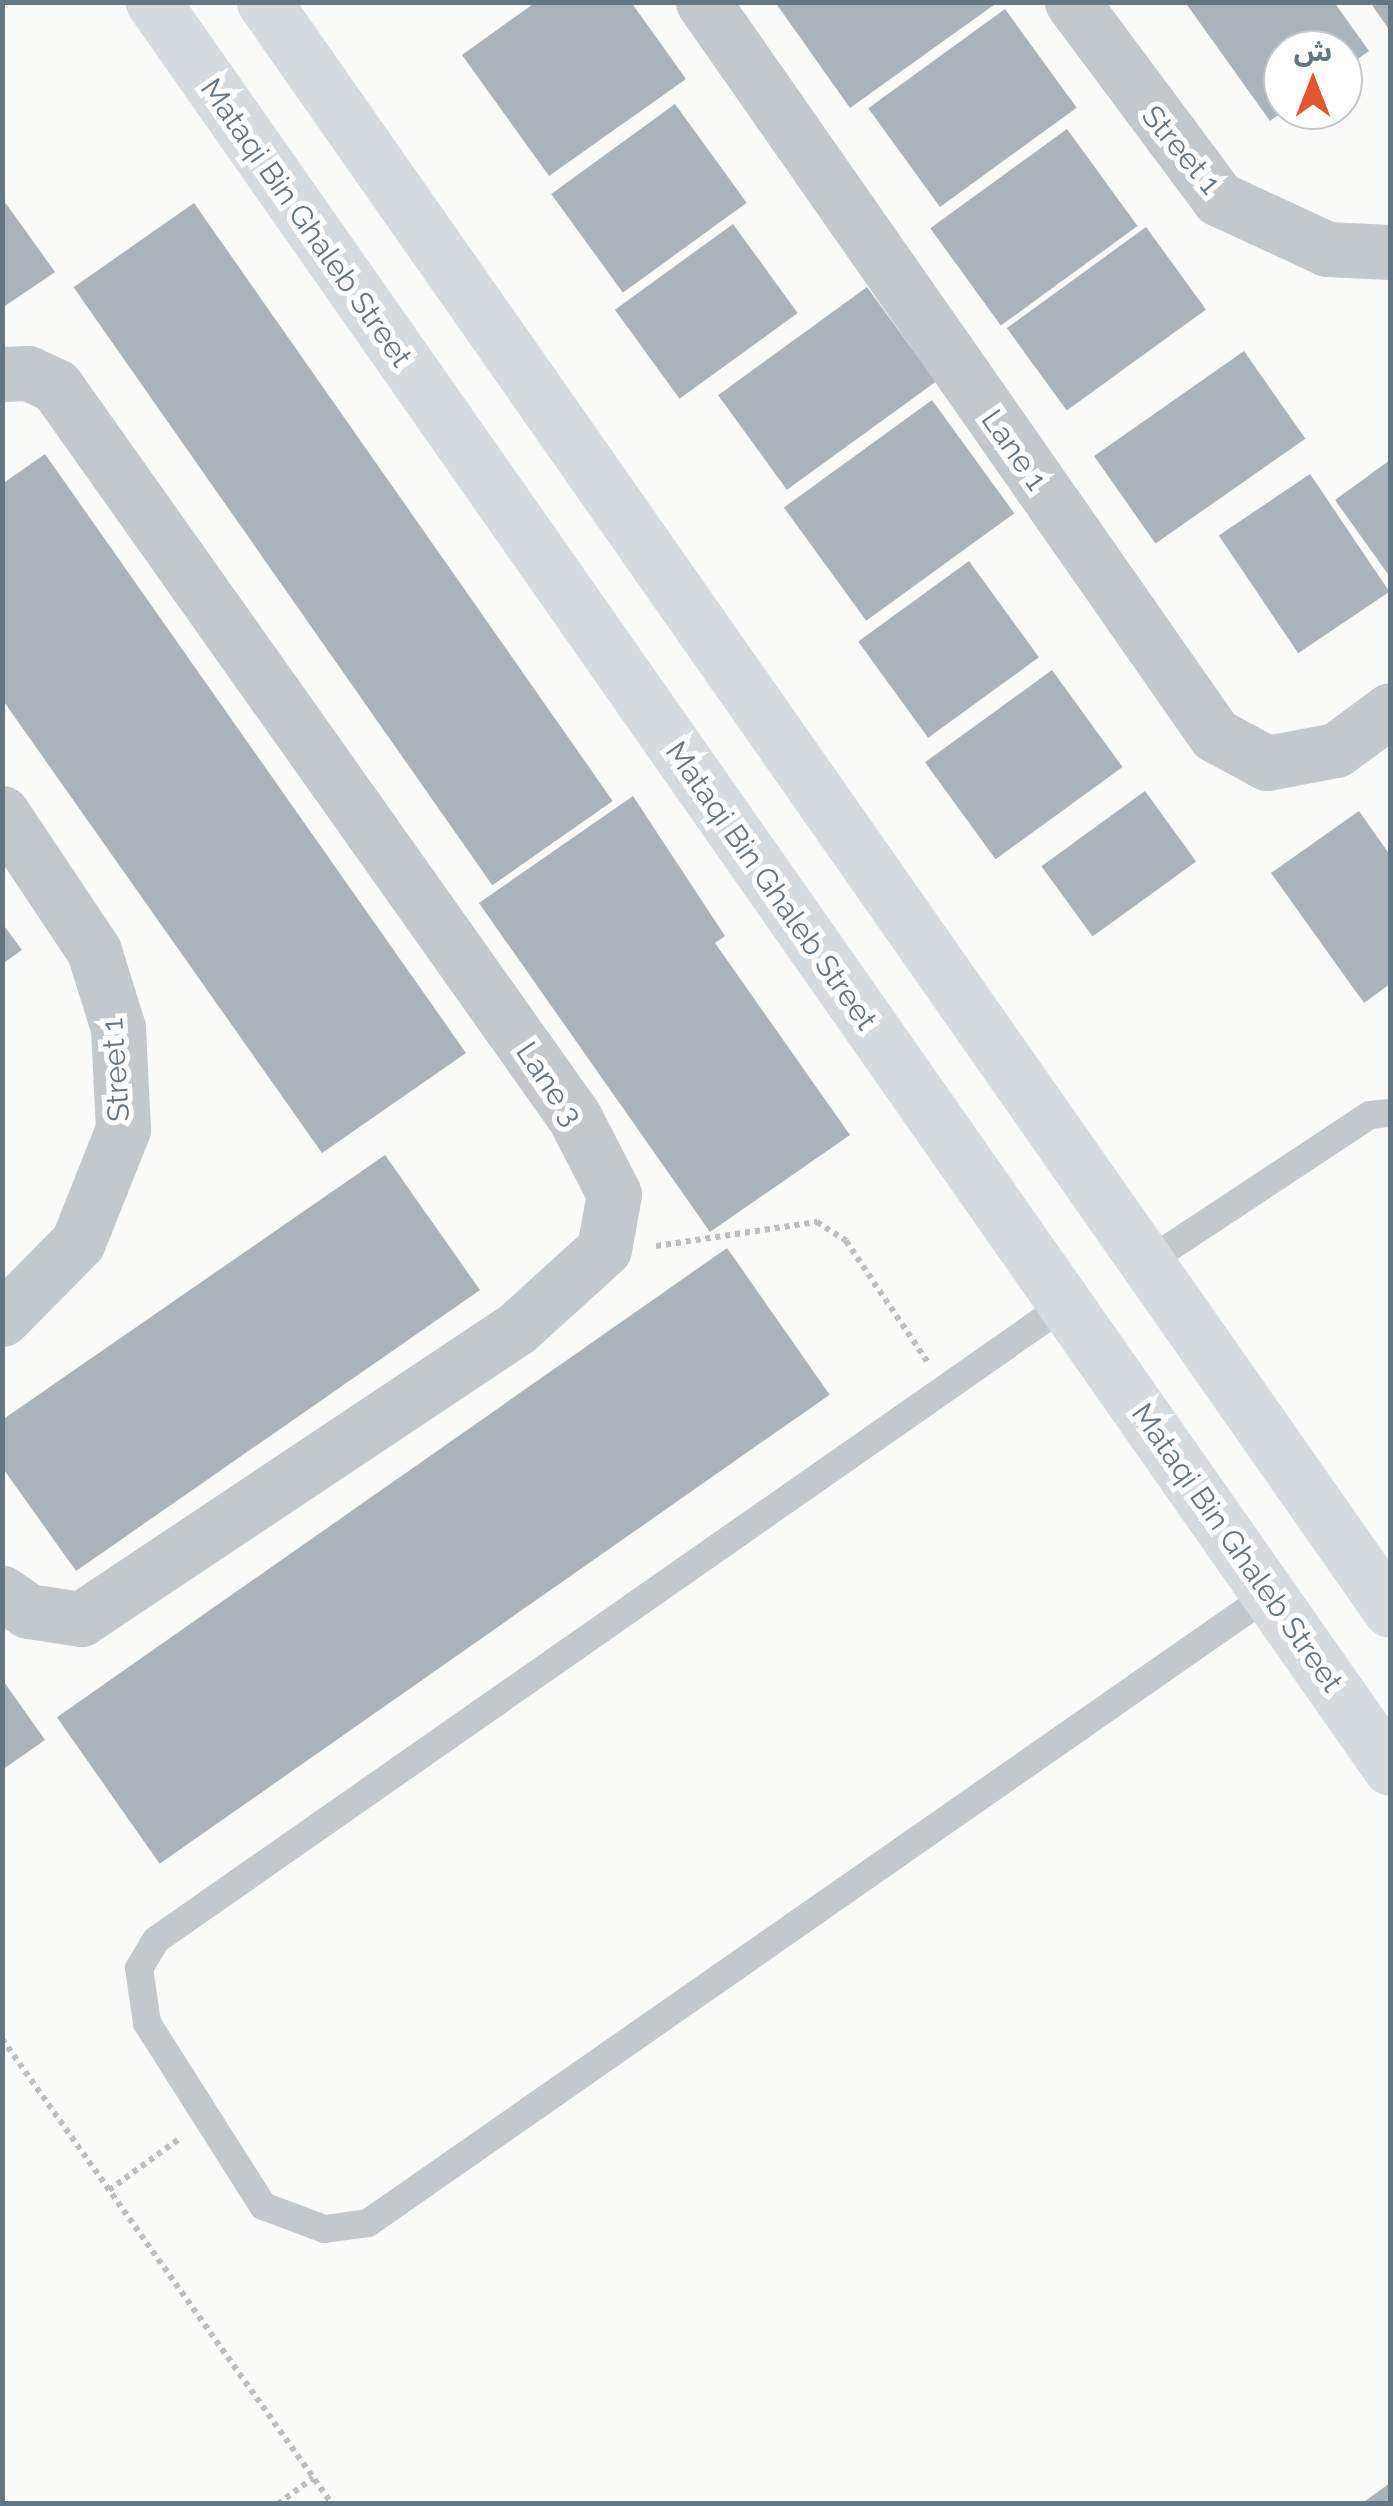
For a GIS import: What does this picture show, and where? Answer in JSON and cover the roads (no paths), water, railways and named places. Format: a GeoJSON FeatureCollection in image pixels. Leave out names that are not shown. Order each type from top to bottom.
{"type":"FeatureCollection","features":[{"type":"Feature","properties":{"kind":"street","name":"Mataqi Bin Ghaleb Street"},"geometry":{"type":"LineString","coordinates":[[153,2],[1390,1768]]}},
{"type":"Feature","properties":{"kind":"street"},"geometry":{"type":"LineString","coordinates":[[264,2],[1390,1610]]}},
{"type":"Feature","properties":{"kind":"street","name":"Lane 1"},"geometry":{"type":"LineString","coordinates":[[703,2],[1215,735],[1267,763],[1336,750],[1390,710]]}},
{"type":"Feature","properties":{"kind":"street","name":"Street 1"},"geometry":{"type":"LineString","coordinates":[[1072,2],[1219,199],[1326,249],[1390,252]]}},
{"type":"Feature","properties":{"kind":"street","name":"Lane 3"},"geometry":{"type":"LineString","coordinates":[[2,374],[28,373],[56,386],[575,1118],[614,1194],[604,1249],[517,1328],[81,1619],[28,1612],[2,1593]]}},
{"type":"Feature","properties":{"kind":"street"},"geometry":{"type":"LineString","coordinates":[[552,574],[587,587],[624,574],[635,536]]}},
{"type":"Feature","properties":{"kind":"street"},"geometry":{"type":"LineString","coordinates":[[640,699],[653,654],[671,641],[710,642]]}},
{"type":"Feature","properties":{"kind":"street","name":"Street 1"},"geometry":{"type":"LineString","coordinates":[[2,813],[94,951],[118,1028],[124,1129],[78,1242],[2,1319]]}},
{"type":"Feature","properties":{"kind":"lane"},"geometry":{"type":"LineString","coordinates":[[1146,1263],[1370,1115],[1390,1113]]}},
{"type":"Feature","properties":{"kind":"lane"},"geometry":{"type":"LineString","coordinates":[[1066,1304],[156,1940],[139,1968],[138,2000],[264,2206],[325,2229],[368,2223],[1270,1594]]}}]}
